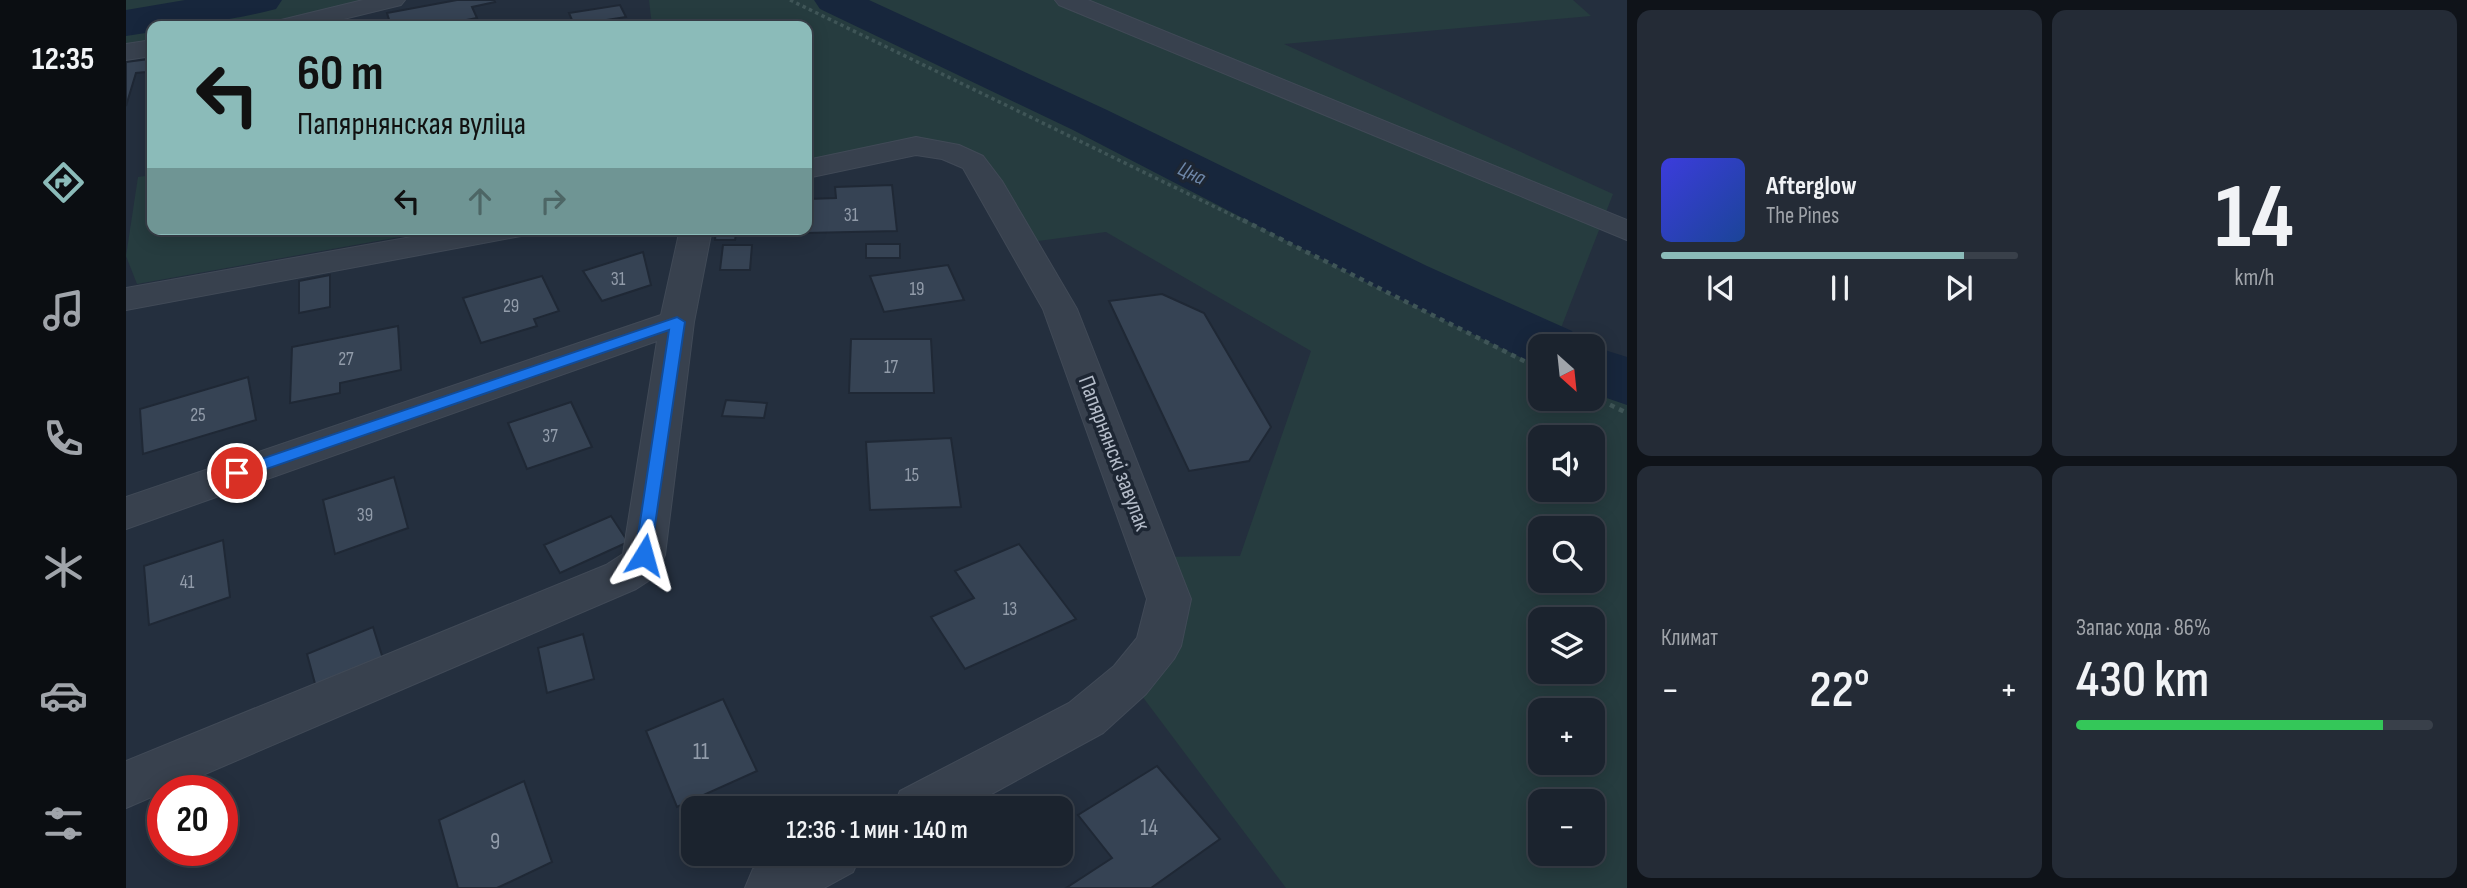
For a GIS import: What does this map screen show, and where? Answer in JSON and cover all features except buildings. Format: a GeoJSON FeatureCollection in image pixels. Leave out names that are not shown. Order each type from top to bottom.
{"type":"FeatureCollection","features":[{"type":"Feature","properties":{"kind":"street"},"geometry":{"type":"LineString","coordinates":[[307,21],[393,0]]}},
{"type":"Feature","properties":{"kind":"street"},"geometry":{"type":"LineString","coordinates":[[1068,0],[1627,230]]}},
{"type":"Feature","properties":{"kind":"street"},"geometry":{"type":"LineString","coordinates":[[126,52],[147,49]]}},
{"type":"Feature","properties":{"kind":"street","name":"Папярнянскі завулак"},"geometry":{"type":"LineString","coordinates":[[812,168],[916,146],[949,151],[973,162],[987,181],[1060,309],[1156,557],[1169,599],[1158,646],[1130,680],[1086,718],[940,796]]}},
{"type":"Feature","properties":{"kind":"street"},"geometry":{"type":"LineString","coordinates":[[126,299],[477,235]]}},
{"type":"Feature","properties":{"kind":"street"},"geometry":{"type":"LineString","coordinates":[[126,786],[621,577],[638,566],[644,555],[677,322],[695,235]]}},
{"type":"Feature","properties":{"kind":"street"},"geometry":{"type":"LineString","coordinates":[[126,513],[677,322]]}},
{"type":"Feature","properties":{"kind":"street"},"geometry":{"type":"LineString","coordinates":[[772,888],[813,866]]}},
{"type":"Feature","properties":{"kind":"path"},"geometry":{"type":"LineString","coordinates":[[790,0],[1226,212],[1528,363]]}},
{"type":"Feature","properties":{"kind":"path"},"geometry":{"type":"LineString","coordinates":[[1605,402],[1627,413]]}},
{"type":"Feature","properties":{"kind":"green space"},"geometry":{"type":"Polygon","coordinates":[[[126,0],[393,0],[307,21],[147,21],[147,49],[126,52],[126,0]]]}},
{"type":"Feature","properties":{"kind":"green space"},"geometry":{"type":"Polygon","coordinates":[[[649,0],[1573,0],[1591,16],[1284,44],[1613,194],[1559,334],[1528,334],[1528,411],[1605,411],[1605,372],[1627,382],[1627,888],[1286,888],[1130,680],[1158,646],[1155,557],[1240,556],[1311,351],[1106,232],[1023,243],[973,162],[916,146],[812,164],[812,21],[651,21],[649,0]]]}},
{"type":"Feature","properties":{"kind":"green space"},"geometry":{"type":"Polygon","coordinates":[[[147,176],[147,235],[411,235],[137,284],[126,256],[138,177],[147,176]]]}},
{"type":"Feature","properties":{"kind":"waterway","name":"Цна"},"geometry":{"type":"LineString","coordinates":[[126,23],[261,0]]}},
{"type":"Feature","properties":{"kind":"waterway","name":"Цна"},"geometry":{"type":"LineString","coordinates":[[835,0],[1090,120],[1406,279],[1528,336]]}},
{"type":"Feature","properties":{"kind":"waterway","name":"Цна"},"geometry":{"type":"LineString","coordinates":[[1605,373],[1627,383]]}},
{"type":"Feature","properties":{"kind":"route"},"geometry":{"type":"LineString","coordinates":[[237,473],[677,322],[644,555]]}}]}
